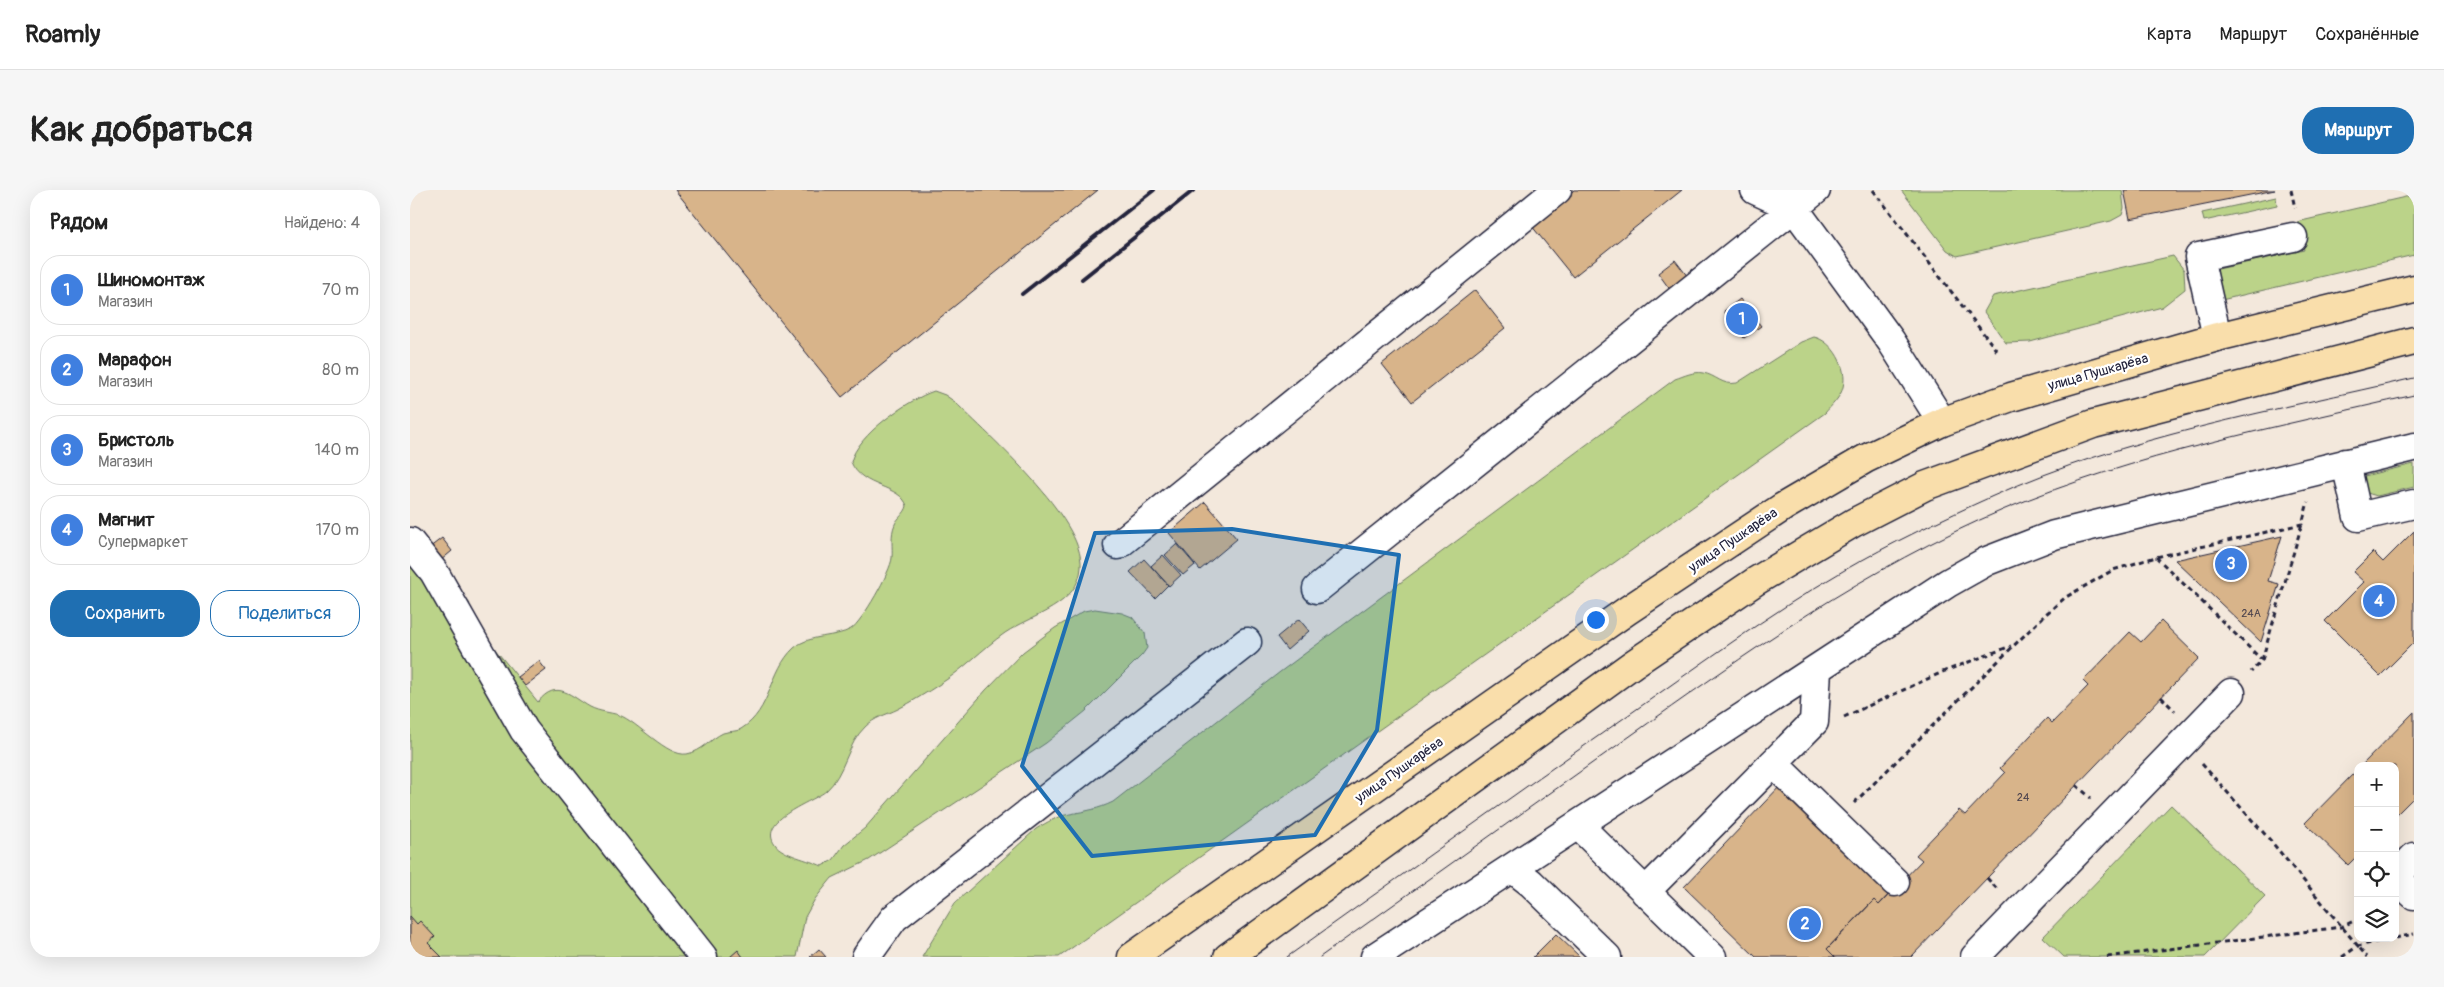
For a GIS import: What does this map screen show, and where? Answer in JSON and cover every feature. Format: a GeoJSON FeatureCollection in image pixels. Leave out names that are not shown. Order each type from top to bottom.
{"type":"FeatureCollection","features":[{"type":"Feature","properties":{"kind":"main road","name":"улица Пушкарёва"},"geometry":{"type":"LineString","coordinates":[[1132,957],[1628,610],[1783,507],[1865,459],[1942,422],[2011,397],[2217,337],[2414,289]]}},
{"type":"Feature","properties":{"kind":"main road"},"geometry":{"type":"LineString","coordinates":[[1228,957],[1633,664],[1756,580],[1852,523],[1917,490],[2093,424],[2414,341]]}},
{"type":"Feature","properties":{"kind":"street"},"geometry":{"type":"LineString","coordinates":[[1118,545],[1557,190]]}},
{"type":"Feature","properties":{"kind":"street"},"geometry":{"type":"LineString","coordinates":[[1754,190],[1790,199],[1891,341],[1942,422]]}},
{"type":"Feature","properties":{"kind":"street"},"geometry":{"type":"LineString","coordinates":[[1317,589],[1790,199],[1816,190]]}},
{"type":"Feature","properties":{"kind":"street"},"geometry":{"type":"LineString","coordinates":[[2217,337],[2199,257],[2293,237]]}},
{"type":"Feature","properties":{"kind":"street"},"geometry":{"type":"LineString","coordinates":[[1375,957],[1948,583],[1987,561],[2037,542],[2109,520],[2414,447]]}},
{"type":"Feature","properties":{"kind":"street"},"geometry":{"type":"LineString","coordinates":[[2346,463],[2358,517],[2414,504]]}},
{"type":"Feature","properties":{"kind":"street"},"geometry":{"type":"LineString","coordinates":[[410,542],[434,572],[524,730],[703,957]]}},
{"type":"Feature","properties":{"kind":"street"},"geometry":{"type":"LineString","coordinates":[[866,957],[894,918],[1247,642]]}},
{"type":"Feature","properties":{"kind":"street"},"geometry":{"type":"LineString","coordinates":[[1645,892],[1814,722],[1817,670]]}},
{"type":"Feature","properties":{"kind":"street"},"geometry":{"type":"LineString","coordinates":[[1975,957],[2231,693]]}},
{"type":"Feature","properties":{"kind":"street"},"geometry":{"type":"LineString","coordinates":[[1773,763],[1895,882]]}},
{"type":"Feature","properties":{"kind":"street"},"geometry":{"type":"LineString","coordinates":[[1578,825],[1712,957]]}},
{"type":"Feature","properties":{"kind":"street"},"geometry":{"type":"LineString","coordinates":[[2414,857],[2395,877],[2414,895]]}},
{"type":"Feature","properties":{"kind":"street"},"geometry":{"type":"LineString","coordinates":[[1512,868],[1531,883],[1607,957]]}},
{"type":"Feature","properties":{"kind":"path"},"geometry":{"type":"LineString","coordinates":[[1873,190],[1997,351]]}},
{"type":"Feature","properties":{"kind":"path"},"geometry":{"type":"LineString","coordinates":[[2292,190],[2295,209]]}},
{"type":"Feature","properties":{"kind":"path"},"geometry":{"type":"LineString","coordinates":[[2231,693],[2262,660],[2308,500]]}},
{"type":"Feature","properties":{"kind":"path"},"geometry":{"type":"LineString","coordinates":[[1834,822],[2047,613],[2090,582],[2112,570],[2156,557],[2302,524]]}},
{"type":"Feature","properties":{"kind":"path"},"geometry":{"type":"LineString","coordinates":[[2156,557],[2262,660]]}},
{"type":"Feature","properties":{"kind":"path"},"geometry":{"type":"LineString","coordinates":[[1814,722],[1830,724],[1945,670],[2014,645]]}},
{"type":"Feature","properties":{"kind":"path"},"geometry":{"type":"LineString","coordinates":[[2161,697],[2166,702]]}},
{"type":"Feature","properties":{"kind":"path"},"geometry":{"type":"LineString","coordinates":[[2183,743],[2270,840],[2367,957]]}},
{"type":"Feature","properties":{"kind":"path"},"geometry":{"type":"LineString","coordinates":[[2076,785],[2082,790]]}},
{"type":"Feature","properties":{"kind":"path"},"geometry":{"type":"LineString","coordinates":[[1987,878],[1993,884]]}},
{"type":"Feature","properties":{"kind":"path"},"geometry":{"type":"LineString","coordinates":[[2107,957],[2341,927],[2354,921]]}},
{"type":"Feature","properties":{"kind":"path"},"geometry":{"type":"LineString","coordinates":[[2399,937],[2414,934]]}},
{"type":"Feature","properties":{"kind":"path"},"geometry":{"type":"LineString","coordinates":[[2342,957],[2358,946],[2376,942]]}},
{"type":"Feature","properties":{"kind":"highlighted area"},"geometry":{"type":"Polygon","coordinates":[[[1232,529],[1399,555],[1377,730],[1315,835],[1092,856],[1022,766],[1095,533],[1232,529]]]}},
{"type":"Feature","properties":{"kind":"green space"},"geometry":{"type":"Polygon","coordinates":[[[1901,190],[2122,190],[2124,208],[2122,215],[2111,221],[1957,256],[1947,250],[1901,190]]]}},
{"type":"Feature","properties":{"kind":"green space"},"geometry":{"type":"Polygon","coordinates":[[[2414,195],[2414,255],[2217,301],[2209,271],[2304,250],[2297,222],[2414,195]]]}},
{"type":"Feature","properties":{"kind":"green space"},"geometry":{"type":"Polygon","coordinates":[[[2276,197],[2277,205],[2204,221],[2202,213],[2276,197]]]}},
{"type":"Feature","properties":{"kind":"green space"},"geometry":{"type":"Polygon","coordinates":[[[2173,256],[2184,270],[2185,289],[2162,307],[2030,342],[2006,343],[1984,312],[1993,296],[2173,256]]]}},
{"type":"Feature","properties":{"kind":"green space"},"geometry":{"type":"Polygon","coordinates":[[[1814,337],[1827,344],[1838,356],[1843,372],[1842,391],[1825,413],[1059,957],[922,957],[955,903],[1036,829],[1061,816],[1097,808],[1113,802],[1280,672],[1675,379],[1689,374],[1700,373],[1708,374],[1723,382],[1737,383],[1801,342],[1814,337]]]}},
{"type":"Feature","properties":{"kind":"green space"},"geometry":{"type":"Polygon","coordinates":[[[934,391],[945,395],[955,402],[1011,456],[1051,502],[1067,525],[1078,547],[1081,567],[1078,580],[1072,591],[1052,608],[1005,633],[930,691],[877,718],[865,727],[854,742],[838,776],[826,791],[780,819],[771,835],[775,844],[790,854],[822,866],[833,860],[844,845],[865,828],[986,690],[1023,652],[1055,628],[1084,611],[1095,609],[1122,613],[1132,617],[1145,633],[1147,648],[1142,655],[1086,711],[1046,743],[869,860],[832,878],[815,899],[805,917],[797,957],[410,957],[410,528],[470,604],[463,610],[538,702],[552,691],[564,692],[594,709],[619,715],[627,719],[662,745],[679,753],[687,754],[702,748],[723,733],[741,729],[751,721],[759,712],[786,657],[794,648],[807,640],[845,632],[851,629],[862,617],[887,574],[892,558],[893,528],[907,506],[897,494],[863,477],[856,471],[851,462],[855,452],[873,430],[898,410],[934,391]]]}},
{"type":"Feature","properties":{"kind":"green space"},"geometry":{"type":"Polygon","coordinates":[[[2414,464],[2414,487],[2377,496],[2367,493],[2361,478],[2364,476],[2414,464]]]}},
{"type":"Feature","properties":{"kind":"green space"},"geometry":{"type":"Polygon","coordinates":[[[2171,805],[2265,896],[2205,957],[2064,957],[2043,937],[2171,805]]]}},
{"type":"Feature","properties":{"kind":"building"},"geometry":{"type":"Polygon","coordinates":[[[675,190],[1098,190],[842,397],[675,190]]]}},
{"type":"Feature","properties":{"kind":"building"},"geometry":{"type":"Polygon","coordinates":[[[1574,190],[1682,190],[1573,277],[1531,225],[1574,190]]]}},
{"type":"Feature","properties":{"kind":"building"},"geometry":{"type":"Polygon","coordinates":[[[2124,190],[2275,190],[2130,219],[2124,190]]]}},
{"type":"Feature","properties":{"kind":"building"},"geometry":{"type":"Polygon","coordinates":[[[1675,260],[1688,277],[1671,291],[1658,273],[1675,260]]]}},
{"type":"Feature","properties":{"kind":"building"},"geometry":{"type":"Polygon","coordinates":[[[1475,290],[1505,328],[1412,402],[1382,364],[1475,290]]]}},
{"type":"Feature","properties":{"kind":"building"},"geometry":{"type":"Polygon","coordinates":[[[1740,299],[1761,326],[1744,338],[1724,311],[1740,299]]]}},
{"type":"Feature","properties":{"kind":"building"},"geometry":{"type":"Polygon","coordinates":[[[1205,502],[1237,539],[1200,570],[1169,533],[1205,502]]]}},
{"type":"Feature","properties":{"kind":"building"},"geometry":{"type":"Polygon","coordinates":[[[2414,531],[2414,642],[2380,676],[2325,621],[2364,582],[2353,572],[2373,552],[2383,562],[2414,531]]]}},
{"type":"Feature","properties":{"kind":"building"},"geometry":{"type":"Polygon","coordinates":[[[2282,536],[2268,581],[2279,584],[2261,642],[2175,560],[2282,536]]]}},
{"type":"Feature","properties":{"kind":"building"},"geometry":{"type":"Polygon","coordinates":[[[442,538],[452,551],[440,561],[429,548],[442,538]]]}},
{"type":"Feature","properties":{"kind":"building"},"geometry":{"type":"Polygon","coordinates":[[[1177,544],[1195,565],[1183,575],[1165,555],[1177,544]]]}},
{"type":"Feature","properties":{"kind":"building"},"geometry":{"type":"Polygon","coordinates":[[[1163,555],[1181,575],[1169,586],[1151,566],[1163,555]]]}},
{"type":"Feature","properties":{"kind":"building"},"geometry":{"type":"Polygon","coordinates":[[[1144,559],[1168,585],[1155,598],[1130,572],[1144,559]]]}},
{"type":"Feature","properties":{"kind":"building"},"geometry":{"type":"Polygon","coordinates":[[[1299,619],[1309,631],[1287,650],[1277,637],[1299,619]]]}},
{"type":"Feature","properties":{"kind":"building"},"geometry":{"type":"Polygon","coordinates":[[[2161,621],[2199,658],[1911,957],[1835,957],[1827,949],[1874,900],[1879,905],[1922,860],[1916,855],[1959,810],[1965,815],[2005,773],[2000,768],[2047,718],[2052,723],[2088,686],[2083,681],[2130,632],[2141,642],[2161,621]]]}},
{"type":"Feature","properties":{"kind":"building"},"geometry":{"type":"Polygon","coordinates":[[[539,661],[546,670],[525,686],[518,677],[539,661]]]}},
{"type":"Feature","properties":{"kind":"building"},"geometry":{"type":"Polygon","coordinates":[[[2414,712],[2414,797],[2399,812],[2399,762],[2365,762],[2414,712]]]}},
{"type":"Feature","properties":{"kind":"building"},"geometry":{"type":"Polygon","coordinates":[[[2354,773],[2354,859],[2348,865],[2305,823],[2354,773]]]}},
{"type":"Feature","properties":{"kind":"building"},"geometry":{"type":"Polygon","coordinates":[[[1782,784],[1892,891],[1879,905],[1874,900],[1827,949],[1835,957],[1756,957],[1684,887],[1782,784]]]}},
{"type":"Feature","properties":{"kind":"building"},"geometry":{"type":"Polygon","coordinates":[[[410,916],[417,924],[420,921],[435,937],[428,943],[442,957],[410,957],[410,916]]]}},
{"type":"Feature","properties":{"kind":"building"},"geometry":{"type":"Polygon","coordinates":[[[1556,934],[1580,957],[1533,957],[1556,934]]]}},
{"type":"Feature","properties":{"kind":"building"},"geometry":{"type":"Polygon","coordinates":[[[819,949],[826,957],[810,957],[819,949]]]}},
{"type":"Feature","properties":{"kind":"building"},"geometry":{"type":"Polygon","coordinates":[[[738,950],[743,957],[730,957],[738,950]]]}},
{"type":"Feature","properties":{"kind":"tram line"},"geometry":{"type":"LineString","coordinates":[[1287,957],[1539,777],[1759,624],[1843,571],[1898,541],[1993,496],[2043,475],[2095,457],[2200,427],[2414,378]]}},
{"type":"Feature","properties":{"kind":"tram line"},"geometry":{"type":"LineString","coordinates":[[1320,957],[1717,675],[1809,613],[1905,557],[2005,509],[2105,472],[2207,443],[2414,395]]}},
{"type":"Feature","properties":{"kind":"railway"},"geometry":{"type":"LineString","coordinates":[[1022,294],[1154,190]]}},
{"type":"Feature","properties":{"kind":"railway"},"geometry":{"type":"LineString","coordinates":[[1082,279],[1194,190]]}},
{"type":"Feature","properties":{"kind":"place","name":"Шиномонтаж"},"geometry":{"type":"Point","coordinates":[1742,319]}},
{"type":"Feature","properties":{"kind":"place","name":"Бристоль"},"geometry":{"type":"Point","coordinates":[2231,564]}},
{"type":"Feature","properties":{"kind":"place","name":"Магнит"},"geometry":{"type":"Point","coordinates":[2379,601]}},
{"type":"Feature","properties":{"kind":"place","name":"Марафон"},"geometry":{"type":"Point","coordinates":[1805,924]}}]}
